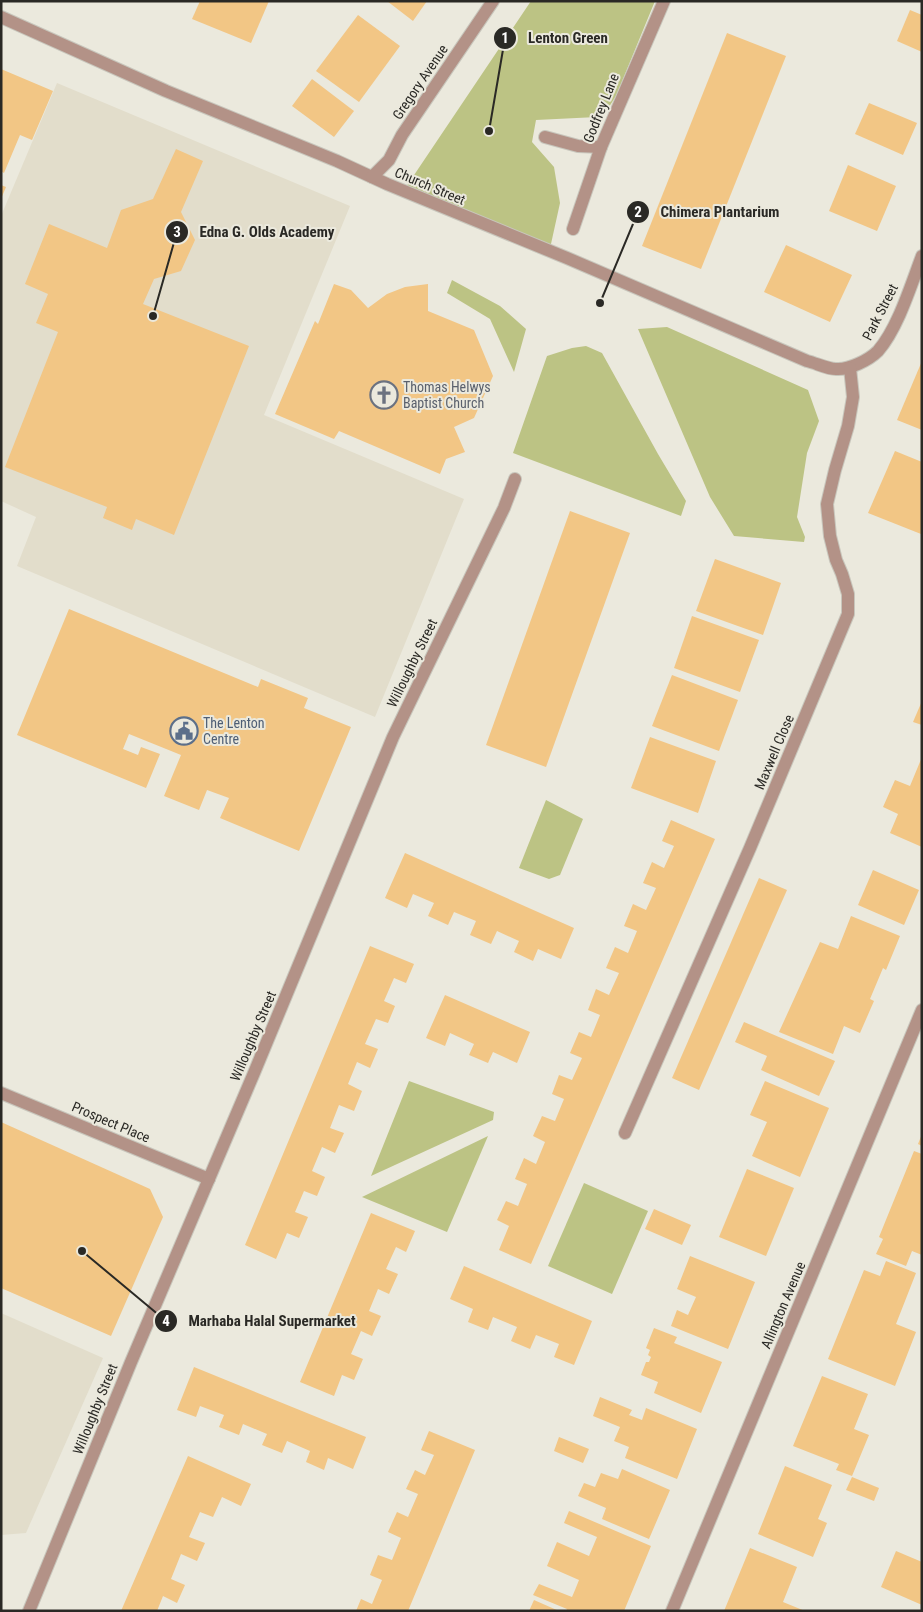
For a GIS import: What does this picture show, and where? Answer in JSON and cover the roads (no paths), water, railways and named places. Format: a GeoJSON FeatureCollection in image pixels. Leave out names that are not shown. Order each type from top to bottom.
{"type":"FeatureCollection","features":[{"type":"Feature","properties":{"kind":"street","name":"Gregory Avenue"},"geometry":{"type":"LineString","coordinates":[[372,177],[389,160],[402,135],[493,1]]}},
{"type":"Feature","properties":{"kind":"street","name":"Godfrey Lane"},"geometry":{"type":"LineString","coordinates":[[573,229],[601,147],[646,38],[664,1]]}},
{"type":"Feature","properties":{"kind":"street","name":"Church Street"},"geometry":{"type":"LineString","coordinates":[[1,18],[166,91],[774,345],[806,361],[835,369],[850,368]]}},
{"type":"Feature","properties":{"kind":"street"},"geometry":{"type":"LineString","coordinates":[[545,137],[578,146],[601,147]]}},
{"type":"Feature","properties":{"kind":"street","name":"Park Street"},"geometry":{"type":"LineString","coordinates":[[850,368],[877,352],[892,330],[922,256]]}},
{"type":"Feature","properties":{"kind":"street","name":"Maxwell Close"},"geometry":{"type":"LineString","coordinates":[[625,1133],[750,848],[848,614],[848,594],[830,536],[827,504],[848,426],[853,397],[850,368]]}},
{"type":"Feature","properties":{"kind":"street","name":"Willoughby Street"},"geometry":{"type":"LineString","coordinates":[[29,1611],[131,1362],[393,737],[504,508],[515,479]]}},
{"type":"Feature","properties":{"kind":"street","name":"Allington Avenue"},"geometry":{"type":"LineString","coordinates":[[672,1611],[922,1010]]}},
{"type":"Feature","properties":{"kind":"street","name":"Prospect Place"},"geometry":{"type":"LineString","coordinates":[[1,1093],[209,1179]]}},
{"type":"Feature","properties":{"kind":"place","name":"Lenton Green"},"geometry":{"type":"Point","coordinates":[489,131]}},
{"type":"Feature","properties":{"kind":"place","name":"Chimera Plantarium"},"geometry":{"type":"Point","coordinates":[600,303]}},
{"type":"Feature","properties":{"kind":"place","name":"Edna G. Olds Academy"},"geometry":{"type":"Point","coordinates":[153,316]}},
{"type":"Feature","properties":{"kind":"place","name":"Thomas Helwys Baptist Church"},"geometry":{"type":"Point","coordinates":[384,395]}},
{"type":"Feature","properties":{"kind":"place","name":"The Lenton Centre"},"geometry":{"type":"Point","coordinates":[184,731]}},
{"type":"Feature","properties":{"kind":"place","name":"Marhaba Halal Supermarket"},"geometry":{"type":"Point","coordinates":[82,1251]}}]}
